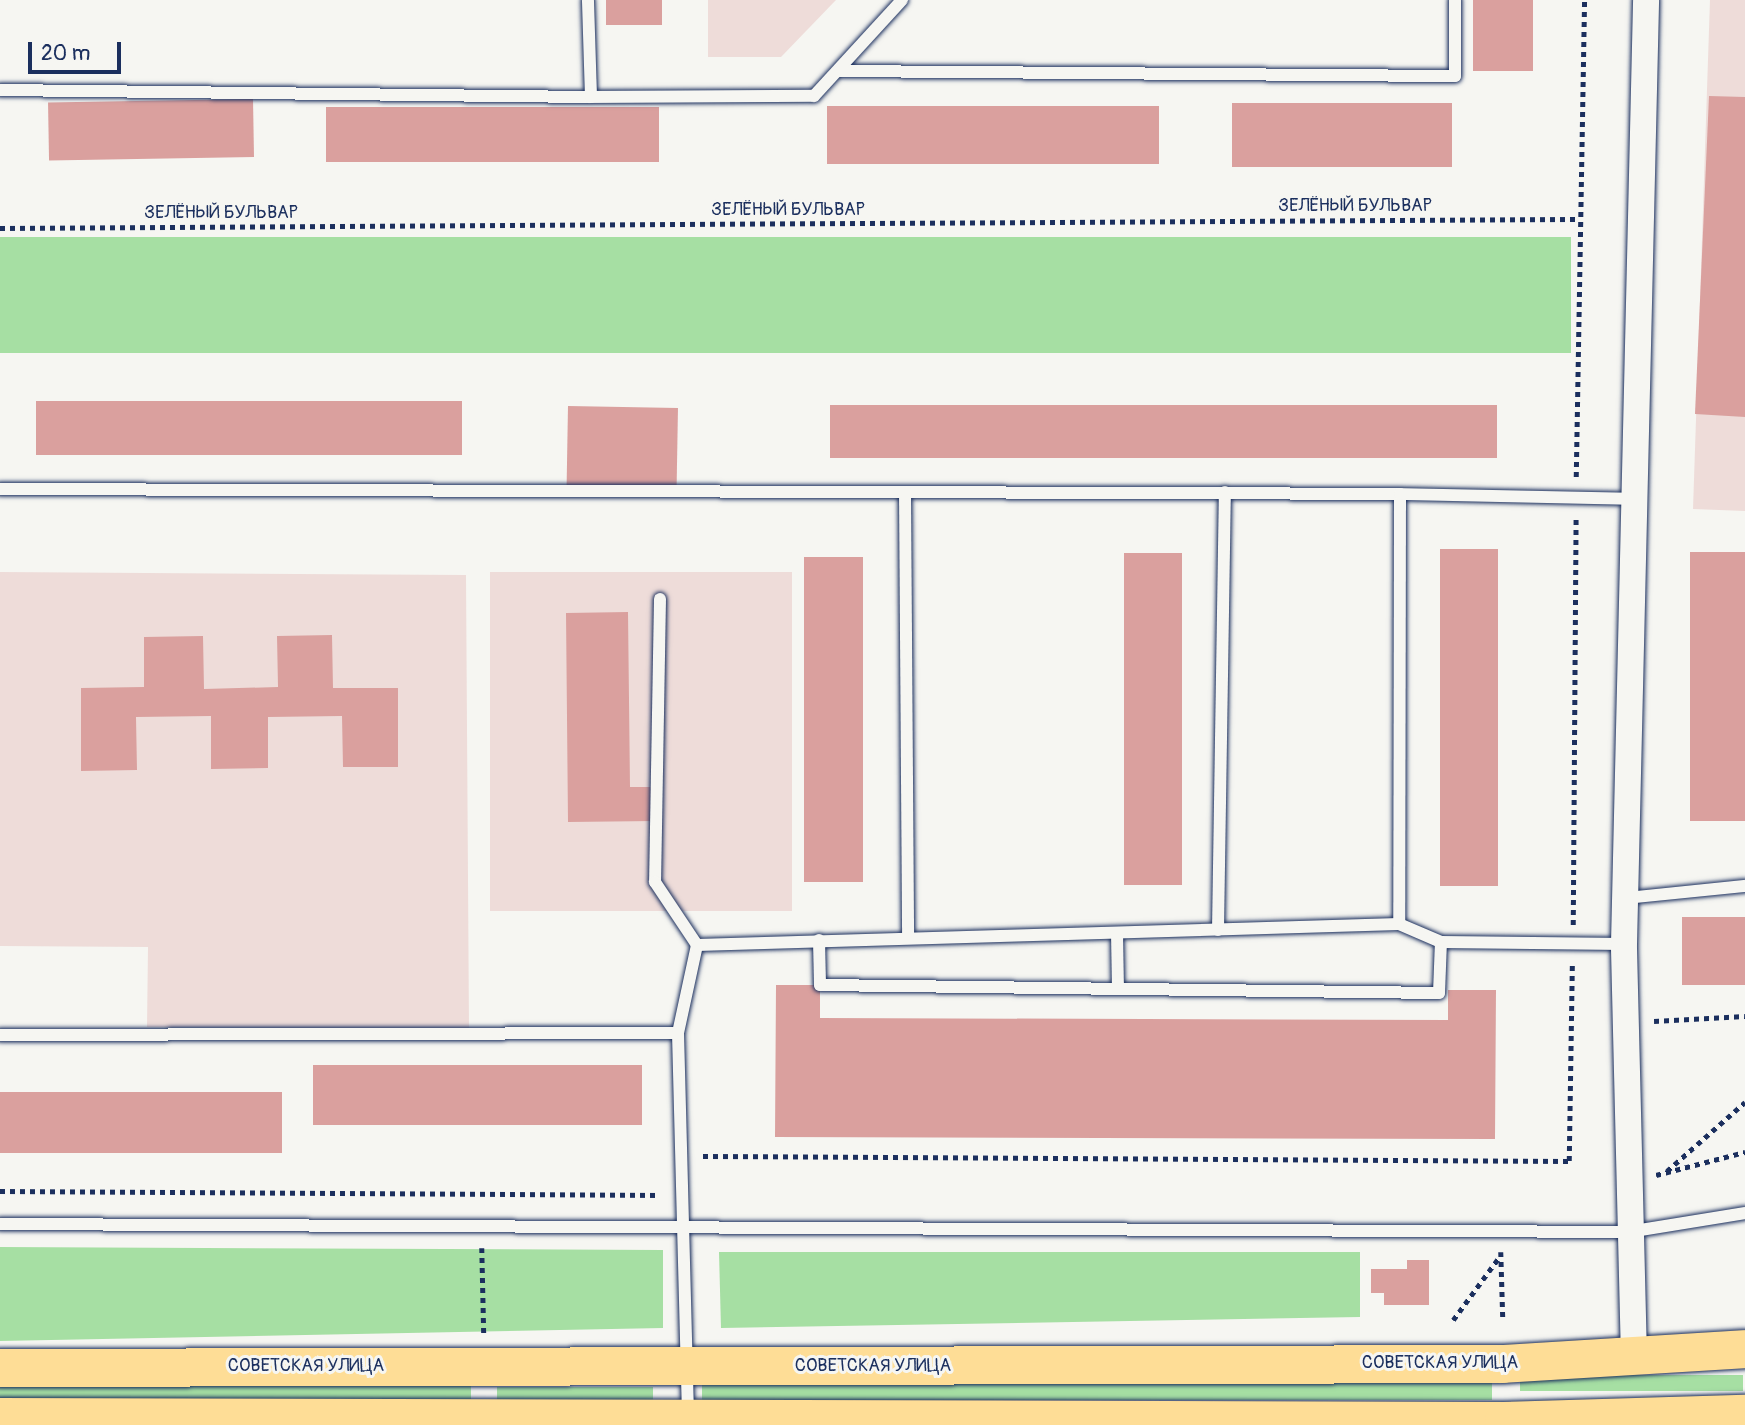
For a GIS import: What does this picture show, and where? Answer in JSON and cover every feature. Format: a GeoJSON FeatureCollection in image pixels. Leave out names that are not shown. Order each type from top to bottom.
{"type":"FeatureCollection","features":[{"type":"Feature","properties":{"kind":"main road","name":"СОВЕТСКАЯ УЛИЦА"},"geometry":{"type":"LineString","coordinates":[[0,1368],[1634,1359],[1745,1349]]}},
{"type":"Feature","properties":{"kind":"main road"},"geometry":{"type":"LineString","coordinates":[[0,1417],[1146,1421],[1635,1420],[1745,1414]]}},
{"type":"Feature","properties":{"kind":"street"},"geometry":{"type":"LineString","coordinates":[[1634,1359],[1628,1232],[1624,944],[1646,0]]}},
{"type":"Feature","properties":{"kind":"lane"},"geometry":{"type":"LineString","coordinates":[[588,0],[591,97]]}},
{"type":"Feature","properties":{"kind":"lane"},"geometry":{"type":"LineString","coordinates":[[0,90],[591,97],[814,96],[902,0]]}},
{"type":"Feature","properties":{"kind":"lane"},"geometry":{"type":"LineString","coordinates":[[839,71],[1455,76],[1455,0]]}},
{"type":"Feature","properties":{"kind":"lane"},"geometry":{"type":"LineString","coordinates":[[0,489],[1225,492],[1635,499]]}},
{"type":"Feature","properties":{"kind":"lane"},"geometry":{"type":"LineString","coordinates":[[905,492],[908,938]]}},
{"type":"Feature","properties":{"kind":"lane"},"geometry":{"type":"LineString","coordinates":[[1218,930],[1225,492]]}},
{"type":"Feature","properties":{"kind":"lane"},"geometry":{"type":"LineString","coordinates":[[1399,924],[1400,494]]}},
{"type":"Feature","properties":{"kind":"lane"},"geometry":{"type":"LineString","coordinates":[[660,600],[655,882],[696,946],[678,1033],[688,1420]]}},
{"type":"Feature","properties":{"kind":"lane"},"geometry":{"type":"LineString","coordinates":[[1626,898],[1745,886]]}},
{"type":"Feature","properties":{"kind":"lane"},"geometry":{"type":"LineString","coordinates":[[696,946],[819,940],[1399,924],[1441,942],[1624,944]]}},
{"type":"Feature","properties":{"kind":"lane"},"geometry":{"type":"LineString","coordinates":[[1117,933],[1118,989]]}},
{"type":"Feature","properties":{"kind":"lane"},"geometry":{"type":"LineString","coordinates":[[819,940],[820,985],[1439,993],[1441,942]]}},
{"type":"Feature","properties":{"kind":"lane"},"geometry":{"type":"LineString","coordinates":[[0,1035],[678,1033]]}},
{"type":"Feature","properties":{"kind":"lane"},"geometry":{"type":"LineString","coordinates":[[0,1224],[683,1231],[1628,1232],[1745,1213]]}},
{"type":"Feature","properties":{"kind":"path","name":"ЗЕЛЁНЫЙ БУЛЬВАР"},"geometry":{"type":"LineString","coordinates":[[0,228],[1576,219]]}},
{"type":"Feature","properties":{"kind":"path"},"geometry":{"type":"LineString","coordinates":[[1625,1021],[1745,1016]]}},
{"type":"Feature","properties":{"kind":"path"},"geometry":{"type":"LineString","coordinates":[[1666,1172],[1745,1102]]}},
{"type":"Feature","properties":{"kind":"path"},"geometry":{"type":"LineString","coordinates":[[1628,1183],[1745,1152]]}},
{"type":"Feature","properties":{"kind":"path"},"geometry":{"type":"LineString","coordinates":[[0,1191],[682,1196]]}},
{"type":"Feature","properties":{"kind":"path"},"geometry":{"type":"LineString","coordinates":[[482,1194],[484,1349]]}},
{"type":"Feature","properties":{"kind":"path"},"geometry":{"type":"LineString","coordinates":[[1500,1232],[1503,1321]]}},
{"type":"Feature","properties":{"kind":"path"},"geometry":{"type":"LineString","coordinates":[[1453,1320],[1501,1255]]}},
{"type":"Feature","properties":{"kind":"shaded area"},"geometry":{"type":"Polygon","coordinates":[[[708,0],[836,0],[781,57],[708,57],[708,0]]]}},
{"type":"Feature","properties":{"kind":"shaded area"},"geometry":{"type":"Polygon","coordinates":[[[1710,0],[1745,0],[1745,511],[1693,509],[1710,0]]]}},
{"type":"Feature","properties":{"kind":"shaded area"},"geometry":{"type":"Polygon","coordinates":[[[0,572],[466,575],[469,1029],[147,1027],[148,947],[0,946],[0,572]]]}},
{"type":"Feature","properties":{"kind":"shaded area"},"geometry":{"type":"Polygon","coordinates":[[[490,572],[792,572],[792,911],[490,911],[490,572]]]}},
{"type":"Feature","properties":{"kind":"green space"},"geometry":{"type":"Polygon","coordinates":[[[0,237],[1571,237],[1571,353],[0,353],[0,237]]]}},
{"type":"Feature","properties":{"kind":"green space"},"geometry":{"type":"Polygon","coordinates":[[[0,1247],[663,1250],[663,1328],[0,1341],[0,1247]]]}},
{"type":"Feature","properties":{"kind":"green space"},"geometry":{"type":"Polygon","coordinates":[[[719,1252],[1360,1252],[1360,1317],[721,1328],[719,1252]]]}},
{"type":"Feature","properties":{"kind":"green space"},"geometry":{"type":"Polygon","coordinates":[[[1520,1375],[1743,1375],[1743,1391],[1520,1391],[1520,1375]]]}},
{"type":"Feature","properties":{"kind":"green space"},"geometry":{"type":"Polygon","coordinates":[[[702,1383],[1492,1383],[1492,1400],[702,1400],[702,1383]]]}},
{"type":"Feature","properties":{"kind":"green space"},"geometry":{"type":"Polygon","coordinates":[[[0,1386],[471,1386],[471,1401],[0,1401],[0,1386]]]}},
{"type":"Feature","properties":{"kind":"green space"},"geometry":{"type":"Polygon","coordinates":[[[497,1387],[653,1387],[653,1403],[497,1403],[497,1387]]]}},
{"type":"Feature","properties":{"kind":"building"},"geometry":{"type":"Polygon","coordinates":[[[606,0],[662,0],[662,25],[606,25],[606,0]]]}},
{"type":"Feature","properties":{"kind":"building"},"geometry":{"type":"Polygon","coordinates":[[[1473,0],[1533,0],[1533,71],[1473,71],[1473,0]]]}},
{"type":"Feature","properties":{"kind":"building"},"geometry":{"type":"Polygon","coordinates":[[[1709,96],[1745,97],[1745,417],[1695,414],[1709,96]]]}},
{"type":"Feature","properties":{"kind":"building"},"geometry":{"type":"Polygon","coordinates":[[[253,99],[254,157],[49,161],[48,103],[253,99]]]}},
{"type":"Feature","properties":{"kind":"building"},"geometry":{"type":"Polygon","coordinates":[[[1232,103],[1452,103],[1452,167],[1232,167],[1232,103]]]}},
{"type":"Feature","properties":{"kind":"building"},"geometry":{"type":"Polygon","coordinates":[[[827,106],[1159,106],[1159,164],[827,164],[827,106]]]}},
{"type":"Feature","properties":{"kind":"building"},"geometry":{"type":"Polygon","coordinates":[[[326,107],[659,107],[659,162],[326,162],[326,107]]]}},
{"type":"Feature","properties":{"kind":"building"},"geometry":{"type":"Polygon","coordinates":[[[36,401],[462,401],[462,455],[36,455],[36,401]]]}},
{"type":"Feature","properties":{"kind":"building"},"geometry":{"type":"Polygon","coordinates":[[[830,405],[1497,405],[1497,458],[830,458],[830,405]]]}},
{"type":"Feature","properties":{"kind":"building"},"geometry":{"type":"Polygon","coordinates":[[[568,406],[678,408],[677,492],[567,490],[568,406]]]}},
{"type":"Feature","properties":{"kind":"building"},"geometry":{"type":"Polygon","coordinates":[[[1440,549],[1498,549],[1498,886],[1440,886],[1440,549]]]}},
{"type":"Feature","properties":{"kind":"building"},"geometry":{"type":"Polygon","coordinates":[[[1690,552],[1745,552],[1745,821],[1690,821],[1690,552]]]}},
{"type":"Feature","properties":{"kind":"building"},"geometry":{"type":"Polygon","coordinates":[[[1124,553],[1182,553],[1182,885],[1124,885],[1124,553]]]}},
{"type":"Feature","properties":{"kind":"building"},"geometry":{"type":"Polygon","coordinates":[[[804,557],[863,557],[863,882],[804,882],[804,557]]]}},
{"type":"Feature","properties":{"kind":"building"},"geometry":{"type":"Polygon","coordinates":[[[628,612],[630,787],[654,787],[655,821],[568,822],[566,613],[628,612]]]}},
{"type":"Feature","properties":{"kind":"building"},"geometry":{"type":"Polygon","coordinates":[[[332,635],[333,688],[398,688],[398,767],[343,767],[342,716],[268,717],[268,768],[211,769],[211,716],[136,717],[137,770],[81,771],[81,688],[144,687],[144,637],[203,636],[204,689],[278,687],[277,636],[332,635]]]}},
{"type":"Feature","properties":{"kind":"building"},"geometry":{"type":"Polygon","coordinates":[[[1682,917],[1745,917],[1745,985],[1682,985],[1682,917]]]}},
{"type":"Feature","properties":{"kind":"building"},"geometry":{"type":"Polygon","coordinates":[[[776,985],[820,985],[820,1018],[1448,1020],[1448,990],[1496,990],[1495,1139],[775,1137],[776,985]]]}},
{"type":"Feature","properties":{"kind":"building"},"geometry":{"type":"Polygon","coordinates":[[[313,1065],[642,1065],[642,1125],[313,1125],[313,1065]]]}},
{"type":"Feature","properties":{"kind":"building"},"geometry":{"type":"Polygon","coordinates":[[[0,1092],[282,1092],[282,1153],[0,1153],[0,1092]]]}},
{"type":"Feature","properties":{"kind":"building"},"geometry":{"type":"Polygon","coordinates":[[[1407,1260],[1429,1260],[1429,1305],[1384,1305],[1384,1293],[1371,1293],[1371,1269],[1407,1269],[1407,1260]]]}}]}
